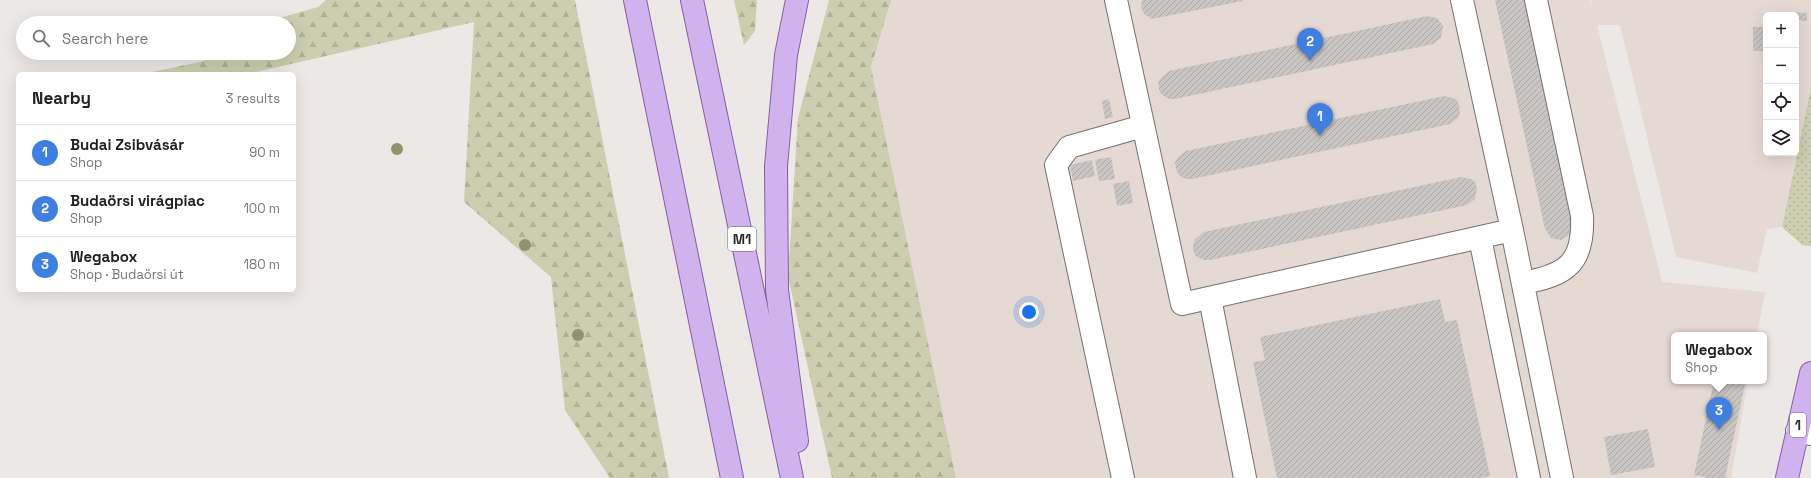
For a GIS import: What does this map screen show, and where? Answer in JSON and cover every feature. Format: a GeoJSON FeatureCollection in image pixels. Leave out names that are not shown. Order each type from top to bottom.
{"type":"FeatureCollection","features":[{"type":"Feature","properties":{"kind":"main road"},"geometry":{"type":"LineString","coordinates":[[635,0],[732,478]]}},
{"type":"Feature","properties":{"kind":"main road","name":"M1"},"geometry":{"type":"LineString","coordinates":[[692,0],[792,478]]}},
{"type":"Feature","properties":{"kind":"main road"},"geometry":{"type":"LineString","coordinates":[[797,0],[786,55],[776,174],[777,290],[783,347],[795,422],[799,478]]}},
{"type":"Feature","properties":{"kind":"main road","name":"1"},"geometry":{"type":"LineString","coordinates":[[1786,478],[1804,433],[1811,373]]}},
{"type":"Feature","properties":{"kind":"lane"},"geometry":{"type":"LineString","coordinates":[[1116,0],[1182,304],[1512,230]]}},
{"type":"Feature","properties":{"kind":"lane"},"geometry":{"type":"LineString","coordinates":[[1462,0],[1512,230],[1562,478]]}},
{"type":"Feature","properties":{"kind":"lane"},"geometry":{"type":"LineString","coordinates":[[1523,283],[1542,279],[1566,269],[1574,258],[1581,244],[1583,229],[1582,216],[1536,0]]}},
{"type":"Feature","properties":{"kind":"lane"},"geometry":{"type":"LineString","coordinates":[[1123,478],[1056,165],[1069,147],[1143,126]]}},
{"type":"Feature","properties":{"kind":"lane"},"geometry":{"type":"LineString","coordinates":[[1480,238],[1529,478]]}},
{"type":"Feature","properties":{"kind":"lane"},"geometry":{"type":"LineString","coordinates":[[1210,298],[1245,478]]}},
{"type":"Feature","properties":{"kind":"shaded area"},"geometry":{"type":"Polygon","coordinates":[[[891,0],[1590,0],[1594,14],[1591,0],[1811,0],[1811,87],[1799,145],[1799,12],[1763,12],[1763,156],[1797,156],[1782,227],[1767,229],[1757,273],[1676,257],[1620,25],[1597,25],[1662,282],[1765,292],[1758,332],[1671,332],[1671,384],[1747,384],[1731,478],[956,478],[871,67],[891,0]]]}},
{"type":"Feature","properties":{"kind":"green space"},"geometry":{"type":"Polygon","coordinates":[[[326,0],[575,0],[669,478],[610,478],[565,410],[551,277],[464,202],[474,22],[257,72],[152,72],[205,60],[296,60],[296,16],[286,16],[318,7],[326,0]]]}},
{"type":"Feature","properties":{"kind":"green space"},"geometry":{"type":"Polygon","coordinates":[[[734,0],[757,0],[755,31],[744,45],[734,0]]]}},
{"type":"Feature","properties":{"kind":"green space"},"geometry":{"type":"Polygon","coordinates":[[[829,0],[891,0],[871,67],[956,478],[832,478],[788,276],[798,118],[829,0]]]}},
{"type":"Feature","properties":{"kind":"green space"},"geometry":{"type":"Polygon","coordinates":[[[1811,87],[1811,246],[1802,245],[1782,227],[1797,156],[1799,156],[1799,145],[1811,87]]]}},
{"type":"Feature","properties":{"kind":"building"},"geometry":{"type":"Polygon","coordinates":[[[1142,0],[1242,1],[1152,19],[1144,14],[1141,8],[1142,0]]]}},
{"type":"Feature","properties":{"kind":"building"},"geometry":{"type":"Polygon","coordinates":[[[1495,0],[1525,0],[1573,224],[1571,234],[1561,240],[1551,238],[1545,229],[1495,0]]]}},
{"type":"Feature","properties":{"kind":"building"},"geometry":{"type":"Polygon","coordinates":[[[1799,13],[1807,13],[1807,21],[1799,20],[1799,13]]]}},
{"type":"Feature","properties":{"kind":"building"},"geometry":{"type":"Polygon","coordinates":[[[1427,16],[1437,18],[1443,26],[1441,38],[1433,44],[1175,99],[1169,99],[1161,94],[1159,89],[1158,82],[1169,71],[1427,16]]]}},
{"type":"Feature","properties":{"kind":"building"},"geometry":{"type":"Polygon","coordinates":[[[1753,27],[1763,27],[1763,51],[1753,51],[1753,27]]]}},
{"type":"Feature","properties":{"kind":"building"},"geometry":{"type":"Polygon","coordinates":[[[1444,96],[1458,101],[1460,112],[1458,118],[1450,124],[1192,179],[1182,177],[1178,174],[1176,169],[1175,162],[1178,157],[1186,151],[1444,96]]]}},
{"type":"Feature","properties":{"kind":"building"},"geometry":{"type":"Polygon","coordinates":[[[1109,99],[1113,117],[1105,119],[1102,101],[1109,99]]]}},
{"type":"Feature","properties":{"kind":"building"},"geometry":{"type":"Polygon","coordinates":[[[1111,157],[1115,179],[1099,181],[1095,160],[1111,157]]]}},
{"type":"Feature","properties":{"kind":"building"},"geometry":{"type":"Polygon","coordinates":[[[1092,160],[1095,176],[1073,181],[1070,165],[1092,160]]]}},
{"type":"Feature","properties":{"kind":"building"},"geometry":{"type":"Polygon","coordinates":[[[1461,177],[1471,179],[1475,182],[1477,188],[1475,199],[1467,205],[1210,260],[1199,258],[1195,255],[1193,250],[1195,239],[1204,232],[1461,177]]]}},
{"type":"Feature","properties":{"kind":"building"},"geometry":{"type":"Polygon","coordinates":[[[1129,181],[1133,203],[1117,206],[1113,184],[1129,181]]]}},
{"type":"Feature","properties":{"kind":"building"},"geometry":{"type":"Polygon","coordinates":[[[1440,299],[1445,322],[1457,320],[1490,476],[1481,478],[1277,478],[1253,362],[1265,360],[1260,337],[1440,299]]]}},
{"type":"Feature","properties":{"kind":"building"},"geometry":{"type":"Polygon","coordinates":[[[1713,384],[1745,384],[1725,478],[1708,478],[1694,475],[1713,384]]]}},
{"type":"Feature","properties":{"kind":"building"},"geometry":{"type":"Polygon","coordinates":[[[1648,429],[1655,467],[1611,475],[1604,437],[1648,429]]]}},
{"type":"Feature","properties":{"kind":"place","name":"Budaörsi virágpiac"},"geometry":{"type":"Point","coordinates":[1310,61]}},
{"type":"Feature","properties":{"kind":"place","name":"Budai Zsibvásár"},"geometry":{"type":"Point","coordinates":[1320,136]}},
{"type":"Feature","properties":{"kind":"place","name":"Wegabox"},"geometry":{"type":"Point","coordinates":[1719,430]}}]}
